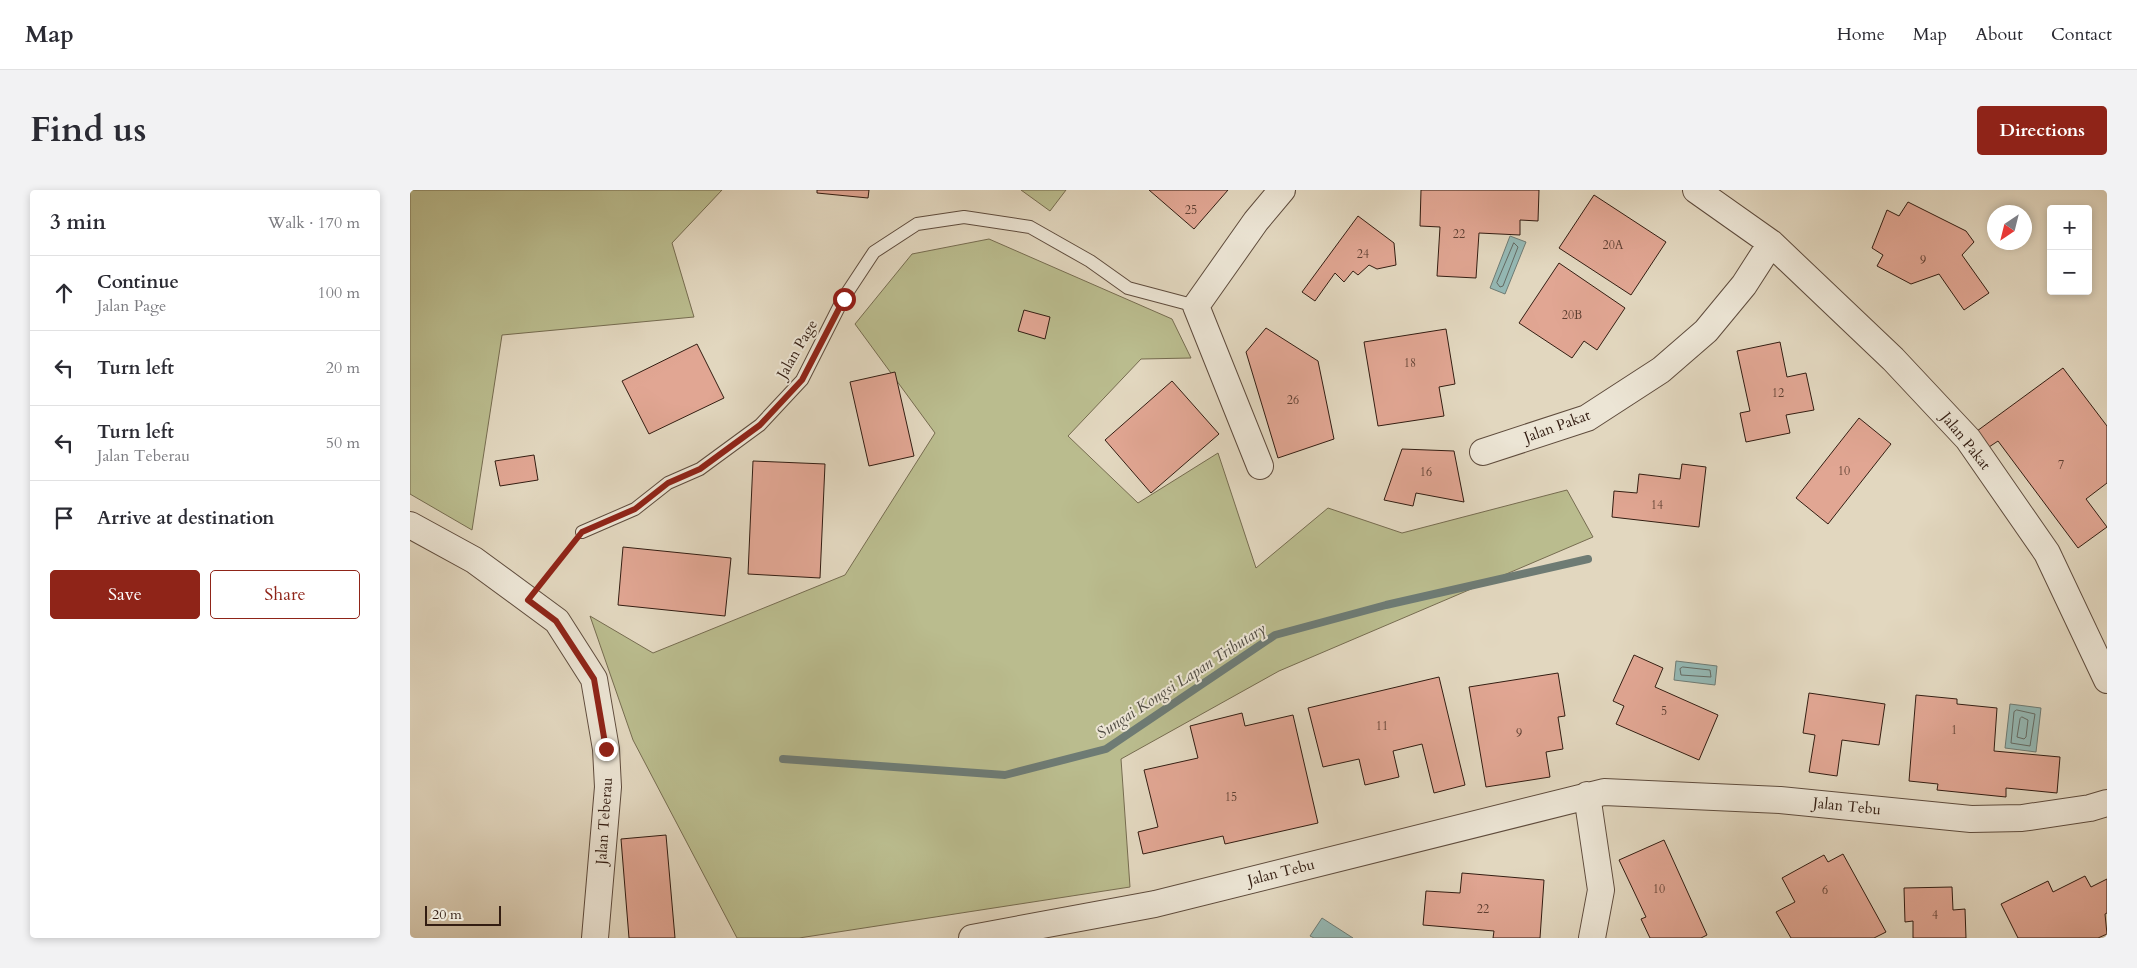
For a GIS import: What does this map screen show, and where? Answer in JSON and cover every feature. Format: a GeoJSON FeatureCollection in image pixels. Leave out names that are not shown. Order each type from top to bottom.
{"type":"FeatureCollection","features":[{"type":"Feature","properties":{"kind":"street"},"geometry":{"type":"LineString","coordinates":[[1260,466],[1196,306],[1256,221],[1282,190]]}},
{"type":"Feature","properties":{"kind":"street","name":"Jalan Pakat"},"geometry":{"type":"LineString","coordinates":[[1696,190],[1771,242],[1893,359],[1968,439],[2047,553],[2107,680]]}},
{"type":"Feature","properties":{"kind":"street","name":"Jalan Pakat"},"geometry":{"type":"LineString","coordinates":[[1483,452],[1587,418],[1660,370],[1706,331],[1744,285],[1771,242]]}},
{"type":"Feature","properties":{"kind":"street","name":"Jalan Teberau"},"geometry":{"type":"LineString","coordinates":[[410,525],[474,560],[556,621],[594,679],[606,749],[608,786],[595,938]]}},
{"type":"Feature","properties":{"kind":"street","name":"Jalan Tebu"},"geometry":{"type":"LineString","coordinates":[[972,938],[1155,904],[1604,792],[1780,800],[1971,819],[2022,818],[2090,808],[2107,803]]}},
{"type":"Feature","properties":{"kind":"street"},"geometry":{"type":"LineString","coordinates":[[1587,795],[1601,890],[1592,938]]}},
{"type":"Feature","properties":{"kind":"lane","name":"Jalan Page"},"geometry":{"type":"LineString","coordinates":[[582,532],[635,509],[668,483],[700,469],[760,425],[802,380],[844,299],[874,252],[917,224],[964,217],[1030,227],[1090,261],[1128,288],[1196,306]]}},
{"type":"Feature","properties":{"kind":"path"},"geometry":{"type":"LineString","coordinates":[[528,600],[582,532]]}},
{"type":"Feature","properties":{"kind":"green space"},"geometry":{"type":"Polygon","coordinates":[[[410,190],[722,190],[672,243],[694,317],[502,335],[472,530],[410,494],[410,190]]]}},
{"type":"Feature","properties":{"kind":"green space"},"geometry":{"type":"Polygon","coordinates":[[[1021,190],[1066,190],[1050,211],[1021,190]]]}},
{"type":"Feature","properties":{"kind":"green space"},"geometry":{"type":"Polygon","coordinates":[[[989,239],[1172,319],[1191,358],[1141,359],[1068,436],[1138,503],[1218,453],[1256,568],[1328,508],[1402,533],[1567,490],[1593,537],[1279,671],[1121,759],[1130,887],[799,938],[737,938],[633,740],[590,616],[653,653],[845,575],[935,433],[855,324],[912,254],[989,239]]]}},
{"type":"Feature","properties":{"kind":"water"},"geometry":{"type":"Polygon","coordinates":[[[1510,236],[1526,242],[1505,294],[1490,288],[1510,236]]]}},
{"type":"Feature","properties":{"kind":"water"},"geometry":{"type":"Polygon","coordinates":[[[1676,661],[1717,666],[1715,685],[1674,680],[1676,661]]]}},
{"type":"Feature","properties":{"kind":"water"},"geometry":{"type":"Polygon","coordinates":[[[2010,704],[2041,708],[2036,752],[2005,748],[2010,704]]]}},
{"type":"Feature","properties":{"kind":"water"},"geometry":{"type":"Polygon","coordinates":[[[1322,918],[1353,938],[1314,938],[1310,936],[1322,918]]]}},
{"type":"Feature","properties":{"kind":"building"},"geometry":{"type":"Polygon","coordinates":[[[817,190],[869,190],[868,198],[817,193],[817,190]]]}},
{"type":"Feature","properties":{"kind":"building"},"geometry":{"type":"Polygon","coordinates":[[[1149,190],[1228,190],[1194,229],[1149,190]]]}},
{"type":"Feature","properties":{"kind":"building"},"geometry":{"type":"Polygon","coordinates":[[[1421,190],[1539,190],[1538,221],[1520,220],[1520,235],[1479,233],[1476,278],[1437,276],[1440,227],[1420,226],[1421,190]]]}},
{"type":"Feature","properties":{"kind":"building"},"geometry":{"type":"Polygon","coordinates":[[[1594,195],[1666,242],[1631,295],[1559,248],[1594,195]]]}},
{"type":"Feature","properties":{"kind":"building"},"geometry":{"type":"Polygon","coordinates":[[[1908,202],[1966,231],[1974,242],[1962,255],[1989,293],[1964,310],[1939,274],[1911,284],[1877,266],[1883,255],[1872,248],[1887,210],[1899,216],[1908,202]]]}},
{"type":"Feature","properties":{"kind":"building"},"geometry":{"type":"Polygon","coordinates":[[[1358,216],[1394,243],[1396,265],[1377,269],[1369,265],[1358,275],[1353,271],[1344,282],[1335,273],[1315,301],[1302,292],[1358,216]]]}},
{"type":"Feature","properties":{"kind":"building"},"geometry":{"type":"Polygon","coordinates":[[[1559,263],[1625,308],[1597,350],[1584,341],[1572,358],[1519,323],[1559,263]]]}},
{"type":"Feature","properties":{"kind":"building"},"geometry":{"type":"Polygon","coordinates":[[[1024,310],[1050,317],[1045,339],[1018,331],[1024,310]]]}},
{"type":"Feature","properties":{"kind":"building"},"geometry":{"type":"Polygon","coordinates":[[[1266,328],[1318,361],[1334,439],[1278,458],[1246,352],[1266,328]]]}},
{"type":"Feature","properties":{"kind":"building"},"geometry":{"type":"Polygon","coordinates":[[[1446,329],[1455,384],[1439,387],[1444,416],[1378,426],[1364,342],[1446,329]]]}},
{"type":"Feature","properties":{"kind":"building"},"geometry":{"type":"Polygon","coordinates":[[[1780,342],[1787,377],[1806,373],[1814,410],[1786,415],[1790,433],[1746,442],[1740,413],[1750,411],[1737,351],[1780,342]]]}},
{"type":"Feature","properties":{"kind":"building"},"geometry":{"type":"Polygon","coordinates":[[[697,344],[724,398],[649,434],[622,381],[697,344]]]}},
{"type":"Feature","properties":{"kind":"building"},"geometry":{"type":"Polygon","coordinates":[[[2063,368],[2107,426],[2107,483],[2086,499],[2107,527],[2078,548],[1998,441],[1989,447],[1977,431],[2063,368]]]}},
{"type":"Feature","properties":{"kind":"building"},"geometry":{"type":"Polygon","coordinates":[[[895,372],[914,456],[869,466],[850,382],[895,372]]]}},
{"type":"Feature","properties":{"kind":"building"},"geometry":{"type":"Polygon","coordinates":[[[1172,381],[1219,434],[1151,493],[1105,440],[1172,381]]]}},
{"type":"Feature","properties":{"kind":"building"},"geometry":{"type":"Polygon","coordinates":[[[1859,418],[1891,444],[1828,524],[1796,498],[1859,418]]]}},
{"type":"Feature","properties":{"kind":"building"},"geometry":{"type":"Polygon","coordinates":[[[1402,449],[1454,451],[1464,502],[1416,493],[1413,506],[1384,500],[1402,449]]]}},
{"type":"Feature","properties":{"kind":"building"},"geometry":{"type":"Polygon","coordinates":[[[534,455],[538,480],[500,486],[495,461],[534,455]]]}},
{"type":"Feature","properties":{"kind":"building"},"geometry":{"type":"Polygon","coordinates":[[[753,461],[825,464],[820,578],[748,574],[753,461]]]}},
{"type":"Feature","properties":{"kind":"building"},"geometry":{"type":"Polygon","coordinates":[[[1682,464],[1706,467],[1699,527],[1612,517],[1614,491],[1637,493],[1639,474],[1680,479],[1682,464]]]}},
{"type":"Feature","properties":{"kind":"building"},"geometry":{"type":"Polygon","coordinates":[[[623,547],[731,558],[725,616],[618,605],[623,547]]]}},
{"type":"Feature","properties":{"kind":"building"},"geometry":{"type":"Polygon","coordinates":[[[1634,655],[1663,668],[1655,687],[1718,715],[1699,760],[1616,724],[1624,706],[1613,701],[1634,655]]]}},
{"type":"Feature","properties":{"kind":"building"},"geometry":{"type":"Polygon","coordinates":[[[1558,673],[1565,716],[1558,717],[1563,749],[1546,752],[1550,777],[1486,787],[1469,687],[1558,673]]]}},
{"type":"Feature","properties":{"kind":"building"},"geometry":{"type":"Polygon","coordinates":[[[1439,677],[1465,785],[1434,793],[1422,744],[1393,751],[1399,777],[1365,785],[1359,759],[1323,767],[1308,708],[1439,677]]]}},
{"type":"Feature","properties":{"kind":"building"},"geometry":{"type":"Polygon","coordinates":[[[1809,693],[1885,704],[1879,745],[1842,740],[1837,776],[1809,772],[1815,735],[1803,733],[1809,693]]]}},
{"type":"Feature","properties":{"kind":"building"},"geometry":{"type":"Polygon","coordinates":[[[1916,695],[1957,699],[1957,704],[1997,708],[1994,751],[2060,757],[2057,793],[2006,788],[2006,797],[1937,790],[1938,784],[1909,781],[1916,695]]]}},
{"type":"Feature","properties":{"kind":"building"},"geometry":{"type":"Polygon","coordinates":[[[1242,713],[1245,726],[1293,715],[1318,823],[1225,844],[1223,836],[1143,854],[1138,832],[1158,827],[1144,770],[1198,758],[1190,726],[1242,713]]]}},
{"type":"Feature","properties":{"kind":"building"},"geometry":{"type":"Polygon","coordinates":[[[666,835],[675,938],[629,938],[621,839],[666,835]]]}},
{"type":"Feature","properties":{"kind":"building"},"geometry":{"type":"Polygon","coordinates":[[[1664,840],[1707,935],[1701,938],[1650,938],[1641,919],[1646,917],[1619,860],[1664,840]]]}},
{"type":"Feature","properties":{"kind":"building"},"geometry":{"type":"Polygon","coordinates":[[[1843,854],[1886,932],[1874,938],[1791,938],[1776,912],[1795,902],[1782,878],[1824,855],[1828,862],[1843,854]]]}},
{"type":"Feature","properties":{"kind":"building"},"geometry":{"type":"Polygon","coordinates":[[[1462,873],[1544,880],[1540,938],[1493,938],[1494,931],[1423,925],[1426,891],[1460,893],[1462,873]]]}},
{"type":"Feature","properties":{"kind":"building"},"geometry":{"type":"Polygon","coordinates":[[[2085,876],[2091,887],[2107,879],[2107,913],[2105,914],[2107,934],[2098,938],[2018,938],[2001,904],[2048,881],[2053,892],[2085,876]]]}},
{"type":"Feature","properties":{"kind":"building"},"geometry":{"type":"Polygon","coordinates":[[[1952,887],[1953,910],[1965,909],[1966,938],[1913,938],[1913,921],[1905,922],[1904,888],[1952,887]]]}},
{"type":"Feature","properties":{"kind":"waterway","name":"Sungai Kongsi Lapan Tributary"},"geometry":{"type":"LineString","coordinates":[[783,759],[1005,775],[1106,749],[1275,635],[1386,605],[1588,559]]}},
{"type":"Feature","properties":{"kind":"route"},"geometry":{"type":"LineString","coordinates":[[606,749],[594,679],[556,621],[528,600],[582,532],[635,509],[668,483],[700,469],[760,425],[802,380],[844,299]]}}]}
